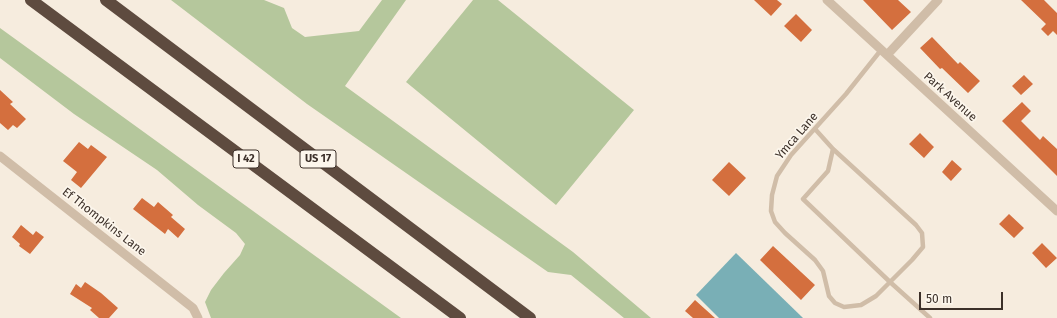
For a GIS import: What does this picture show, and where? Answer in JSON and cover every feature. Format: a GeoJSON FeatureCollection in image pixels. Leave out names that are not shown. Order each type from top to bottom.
{"type":"FeatureCollection","features":[{"type":"Feature","properties":{"kind":"highway","name":"I 42"},"geometry":{"type":"LineString","coordinates":[[31,0],[460,318]]}},
{"type":"Feature","properties":{"kind":"highway","name":"US 17"},"geometry":{"type":"LineString","coordinates":[[106,0],[530,318]]}},
{"type":"Feature","properties":{"kind":"street","name":"Park Avenue"},"geometry":{"type":"LineString","coordinates":[[827,0],[1057,212]]}},
{"type":"Feature","properties":{"kind":"street"},"geometry":{"type":"LineString","coordinates":[[884,52],[938,0]]}},
{"type":"Feature","properties":{"kind":"street","name":"Ef Thompkins Lane"},"geometry":{"type":"LineString","coordinates":[[0,156],[193,308],[198,318]]}},
{"type":"Feature","properties":{"kind":"lane","name":"Ymca Lane"},"geometry":{"type":"LineString","coordinates":[[815,129],[833,149],[916,225],[922,233],[923,247],[912,260],[876,296],[861,305],[844,307],[834,303],[829,296],[823,271],[815,260],[775,222],[771,211],[772,195],[777,176],[791,155],[884,52]]}},
{"type":"Feature","properties":{"kind":"lane"},"geometry":{"type":"LineString","coordinates":[[833,149],[828,171],[803,199],[930,318]]}},
{"type":"Feature","properties":{"kind":"green space"},"geometry":{"type":"Polygon","coordinates":[[[171,0],[264,0],[284,8],[292,28],[305,37],[359,31],[382,0],[406,0],[345,86],[573,252],[651,318],[624,318],[571,275],[548,272],[307,104],[171,0]]]}},
{"type":"Feature","properties":{"kind":"green space"},"geometry":{"type":"Polygon","coordinates":[[[473,0],[498,0],[634,110],[556,205],[406,82],[473,0]]]}},
{"type":"Feature","properties":{"kind":"green space"},"geometry":{"type":"Polygon","coordinates":[[[0,28],[401,318],[211,318],[205,302],[211,290],[240,255],[245,244],[236,233],[198,205],[157,170],[74,114],[0,58],[0,28]]]}},
{"type":"Feature","properties":{"kind":"water"},"geometry":{"type":"Polygon","coordinates":[[[736,253],[803,318],[719,318],[696,295],[736,253]]]}},
{"type":"Feature","properties":{"kind":"building"},"geometry":{"type":"Polygon","coordinates":[[[754,0],[777,0],[782,4],[771,16],[754,0]]]}},
{"type":"Feature","properties":{"kind":"building"},"geometry":{"type":"Polygon","coordinates":[[[863,0],[898,0],[911,12],[892,30],[863,0]]]}},
{"type":"Feature","properties":{"kind":"building"},"geometry":{"type":"Polygon","coordinates":[[[1021,0],[1044,0],[1057,13],[1057,35],[1053,31],[1048,36],[1041,29],[1046,24],[1021,0]]]}},
{"type":"Feature","properties":{"kind":"building"},"geometry":{"type":"Polygon","coordinates":[[[796,14],[812,30],[801,42],[784,26],[796,14]]]}},
{"type":"Feature","properties":{"kind":"building"},"geometry":{"type":"Polygon","coordinates":[[[932,37],[958,64],[960,62],[980,81],[968,93],[942,68],[940,69],[920,48],[932,37]]]}},
{"type":"Feature","properties":{"kind":"building"},"geometry":{"type":"Polygon","coordinates":[[[1024,75],[1033,84],[1021,95],[1012,86],[1024,75]]]}},
{"type":"Feature","properties":{"kind":"building"},"geometry":{"type":"Polygon","coordinates":[[[0,90],[13,102],[10,104],[26,119],[17,128],[13,125],[8,130],[0,123],[0,90]]]}},
{"type":"Feature","properties":{"kind":"building"},"geometry":{"type":"Polygon","coordinates":[[[1022,102],[1031,111],[1021,121],[1040,140],[1043,136],[1057,149],[1057,176],[1002,121],[1022,102]]]}},
{"type":"Feature","properties":{"kind":"building"},"geometry":{"type":"Polygon","coordinates":[[[920,133],[934,147],[924,158],[909,144],[920,133]]]}},
{"type":"Feature","properties":{"kind":"building"},"geometry":{"type":"Polygon","coordinates":[[[79,142],[88,149],[91,145],[107,157],[81,188],[71,180],[77,172],[63,161],[79,142]]]}},
{"type":"Feature","properties":{"kind":"building"},"geometry":{"type":"Polygon","coordinates":[[[952,160],[962,169],[951,181],[942,172],[952,160]]]}},
{"type":"Feature","properties":{"kind":"building"},"geometry":{"type":"Polygon","coordinates":[[[729,162],[746,178],[729,196],[712,180],[729,162]]]}},
{"type":"Feature","properties":{"kind":"building"},"geometry":{"type":"Polygon","coordinates":[[[142,198],[154,207],[158,202],[173,215],[171,217],[185,229],[178,238],[168,229],[165,234],[133,209],[142,198]]]}},
{"type":"Feature","properties":{"kind":"building"},"geometry":{"type":"Polygon","coordinates":[[[1009,214],[1024,228],[1014,238],[999,224],[1009,214]]]}},
{"type":"Feature","properties":{"kind":"building"},"geometry":{"type":"Polygon","coordinates":[[[21,225],[33,235],[36,231],[44,237],[30,254],[19,246],[20,244],[12,237],[21,225]]]}},
{"type":"Feature","properties":{"kind":"building"},"geometry":{"type":"Polygon","coordinates":[[[1042,243],[1057,258],[1046,268],[1032,253],[1042,243]]]}},
{"type":"Feature","properties":{"kind":"building"},"geometry":{"type":"Polygon","coordinates":[[[773,246],[815,285],[801,300],[760,260],[773,246]]]}},
{"type":"Feature","properties":{"kind":"building"},"geometry":{"type":"Polygon","coordinates":[[[85,282],[101,293],[118,308],[109,318],[99,318],[90,310],[92,308],[70,294],[76,284],[81,288],[85,282]]]}},
{"type":"Feature","properties":{"kind":"building"},"geometry":{"type":"Polygon","coordinates":[[[695,300],[715,318],[693,318],[685,311],[695,300]]]}}]}
